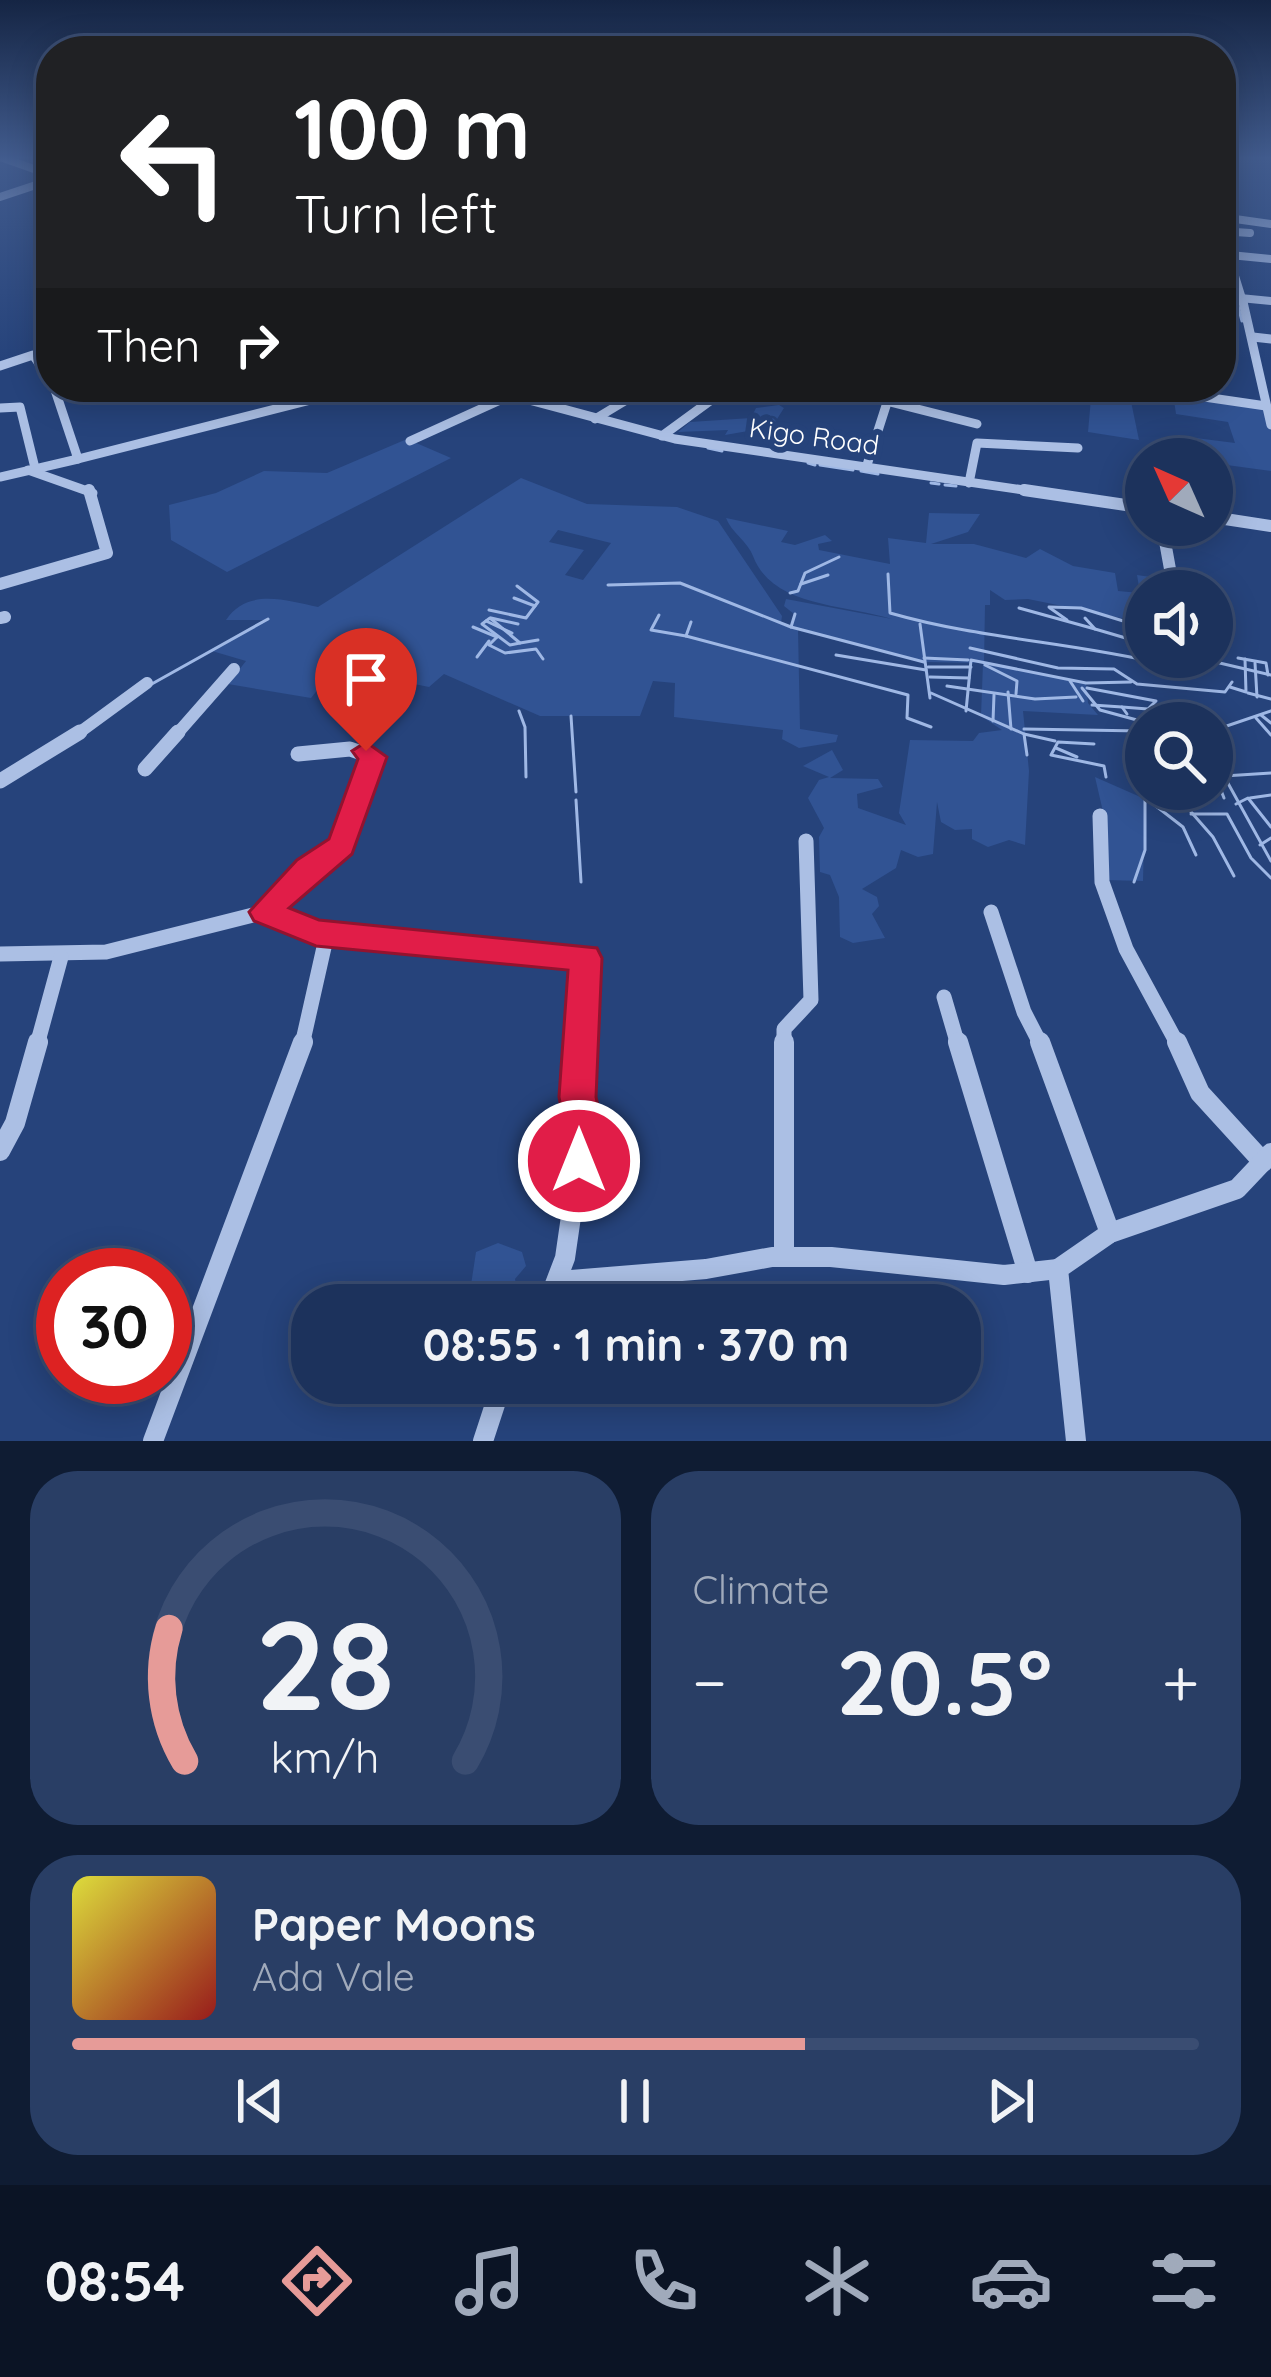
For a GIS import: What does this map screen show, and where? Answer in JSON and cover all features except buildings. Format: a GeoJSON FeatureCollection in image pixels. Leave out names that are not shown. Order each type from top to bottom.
{"type":"FeatureCollection","features":[{"type":"Feature","properties":{"kind":"street"},"geometry":{"type":"LineString","coordinates":[[1236,232],[1250,233]]}},
{"type":"Feature","properties":{"kind":"street"},"geometry":{"type":"LineString","coordinates":[[1236,256],[1271,260]]}},
{"type":"Feature","properties":{"kind":"street"},"geometry":{"type":"LineString","coordinates":[[1236,281],[1271,425]]}},
{"type":"Feature","properties":{"kind":"street"},"geometry":{"type":"LineString","coordinates":[[1240,298],[1271,301]]}},
{"type":"Feature","properties":{"kind":"street"},"geometry":{"type":"LineString","coordinates":[[1252,338],[1271,339]]}},
{"type":"Feature","properties":{"kind":"street"},"geometry":{"type":"LineString","coordinates":[[0,365],[33,355],[36,359]]}},
{"type":"Feature","properties":{"kind":"street"},"geometry":{"type":"LineString","coordinates":[[59,402],[78,458]]}},
{"type":"Feature","properties":{"kind":"street"},"geometry":{"type":"LineString","coordinates":[[0,477],[302,402]]}},
{"type":"Feature","properties":{"kind":"street"},"geometry":{"type":"LineString","coordinates":[[410,441],[496,402]]}},
{"type":"Feature","properties":{"kind":"street","name":"Kigo Road"},"geometry":{"type":"LineString","coordinates":[[531,402],[662,436],[1125,505]]}},
{"type":"Feature","properties":{"kind":"street"},"geometry":{"type":"LineString","coordinates":[[595,419],[623,402]]}},
{"type":"Feature","properties":{"kind":"street"},"geometry":{"type":"LineString","coordinates":[[662,436],[708,402]]}},
{"type":"Feature","properties":{"kind":"street"},"geometry":{"type":"LineString","coordinates":[[866,468],[886,402]]}},
{"type":"Feature","properties":{"kind":"street"},"geometry":{"type":"LineString","coordinates":[[890,402],[977,424]]}},
{"type":"Feature","properties":{"kind":"street"},"geometry":{"type":"LineString","coordinates":[[1236,402],[1266,406]]}},
{"type":"Feature","properties":{"kind":"street"},"geometry":{"type":"LineString","coordinates":[[0,408],[20,406],[32,469]]}},
{"type":"Feature","properties":{"kind":"street"},"geometry":{"type":"LineString","coordinates":[[969,483],[977,443],[1078,448]]}},
{"type":"Feature","properties":{"kind":"street"},"geometry":{"type":"LineString","coordinates":[[0,584],[107,553],[92,491],[32,469]]}},
{"type":"Feature","properties":{"kind":"street"},"geometry":{"type":"LineString","coordinates":[[1233,520],[1271,526]]}},
{"type":"Feature","properties":{"kind":"street"},"geometry":{"type":"LineString","coordinates":[[145,769],[234,669]]}},
{"type":"Feature","properties":{"kind":"street"},"geometry":{"type":"LineString","coordinates":[[0,781],[45,757],[147,683]]}},
{"type":"Feature","properties":{"kind":"street"},"geometry":{"type":"LineString","coordinates":[[0,954],[61,957],[132,948],[265,912],[308,868],[341,846],[373,757],[350,749],[298,754]]}},
{"type":"Feature","properties":{"kind":"street"},"geometry":{"type":"LineString","coordinates":[[559,1281],[784,1257],[1028,1273],[1058,1269],[1110,1233],[1193,1208],[1237,1189],[1265,1168],[1200,1093],[1156,996],[1126,949],[1102,882],[1100,816]]}},
{"type":"Feature","properties":{"kind":"street"},"geometry":{"type":"LineString","coordinates":[[784,1257],[784,1029],[811,1000],[806,841]]}},
{"type":"Feature","properties":{"kind":"street"},"geometry":{"type":"LineString","coordinates":[[265,912],[327,934],[585,958],[577,1097],[584,1127],[558,1284]]}},
{"type":"Feature","properties":{"kind":"street"},"geometry":{"type":"LineString","coordinates":[[991,912],[1024,1012],[1052,1065],[1110,1233]]}},
{"type":"Feature","properties":{"kind":"street"},"geometry":{"type":"LineString","coordinates":[[153,1441],[280,1112],[303,1043],[327,934]]}},
{"type":"Feature","properties":{"kind":"street"},"geometry":{"type":"LineString","coordinates":[[0,1151],[15,1124],[61,957]]}},
{"type":"Feature","properties":{"kind":"street"},"geometry":{"type":"LineString","coordinates":[[944,998],[1028,1273]]}},
{"type":"Feature","properties":{"kind":"street"},"geometry":{"type":"LineString","coordinates":[[1058,1269],[1076,1441]]}},
{"type":"Feature","properties":{"kind":"street"},"geometry":{"type":"LineString","coordinates":[[483,1441],[495,1404]]}},
{"type":"Feature","properties":{"kind":"shaded area"},"geometry":{"type":"Polygon","coordinates":[[[1091,402],[1131,402],[1139,438],[1088,432],[1091,402]]]}},
{"type":"Feature","properties":{"kind":"shaded area"},"geometry":{"type":"Polygon","coordinates":[[[1174,402],[1263,408],[1271,431],[1271,471],[1233,466],[1235,443],[1228,422],[1176,414],[1174,402]]]}},
{"type":"Feature","properties":{"kind":"shaded area"},"geometry":{"type":"Polygon","coordinates":[[[756,408],[784,408],[772,427],[725,435],[728,430],[678,432],[690,422],[751,418],[756,408]]]}},
{"type":"Feature","properties":{"kind":"shaded area"},"geometry":{"type":"Polygon","coordinates":[[[407,439],[451,458],[227,572],[171,540],[169,505],[216,493],[264,471],[327,473],[407,439]]]}},
{"type":"Feature","properties":{"kind":"shaded area"},"geometry":{"type":"Polygon","coordinates":[[[521,478],[587,504],[677,507],[718,521],[782,616],[781,623],[791,626],[794,614],[784,606],[786,599],[892,619],[812,601],[776,585],[762,573],[726,518],[788,531],[781,542],[795,545],[825,535],[832,541],[818,544],[819,550],[890,564],[888,538],[926,543],[929,513],[980,514],[968,532],[931,544],[974,544],[1026,558],[1040,549],[1073,566],[1115,573],[1118,591],[1125,592],[1125,619],[1028,599],[1005,600],[990,590],[990,605],[985,605],[984,663],[1086,683],[1088,703],[1098,715],[1023,711],[1029,771],[1025,845],[1009,840],[988,847],[972,839],[972,829],[955,830],[941,822],[937,802],[933,854],[918,857],[901,850],[896,868],[862,889],[877,897],[879,906],[872,914],[885,938],[853,943],[840,937],[839,897],[830,875],[820,872],[819,837],[824,828],[808,798],[819,780],[829,777],[803,766],[832,750],[843,770],[830,778],[878,779],[883,787],[857,794],[858,808],[906,825],[899,813],[910,740],[973,741],[979,733],[1002,730],[981,716],[983,663],[924,662],[798,629],[800,729],[838,735],[836,742],[799,748],[782,739],[783,730],[674,717],[675,683],[653,681],[640,716],[540,716],[444,674],[429,687],[335,668],[311,698],[228,684],[246,661],[212,651],[267,620],[226,620],[245,603],[281,600],[318,607],[521,478]],[[558,530],[549,542],[584,550],[565,575],[583,580],[611,543],[558,530]]]}},
{"type":"Feature","properties":{"kind":"shaded area"},"geometry":{"type":"Polygon","coordinates":[[[1095,777],[1125,790],[1125,810],[1145,810],[1143,881],[1106,880],[1104,816],[1095,777]]]}},
{"type":"Feature","properties":{"kind":"shaded area"},"geometry":{"type":"Polygon","coordinates":[[[498,1243],[522,1252],[526,1266],[516,1284],[471,1284],[476,1252],[498,1243]]]}},
{"type":"Feature","properties":{"kind":"waterway"},"geometry":{"type":"LineString","coordinates":[[1236,305],[1242,321]]}},
{"type":"Feature","properties":{"kind":"waterway"},"geometry":{"type":"LineString","coordinates":[[708,448],[722,451]]}},
{"type":"Feature","properties":{"kind":"waterway"},"geometry":{"type":"LineString","coordinates":[[808,463],[815,465]]}},
{"type":"Feature","properties":{"kind":"waterway"},"geometry":{"type":"LineString","coordinates":[[820,465],[853,470]]}},
{"type":"Feature","properties":{"kind":"waterway"},"geometry":{"type":"LineString","coordinates":[[861,471],[878,474]]}},
{"type":"Feature","properties":{"kind":"waterway"},"geometry":{"type":"LineString","coordinates":[[931,483],[939,484]]}},
{"type":"Feature","properties":{"kind":"waterway"},"geometry":{"type":"LineString","coordinates":[[945,485],[956,486]]}},
{"type":"Feature","properties":{"kind":"waterway"},"geometry":{"type":"LineString","coordinates":[[790,593],[798,591],[805,573],[839,557]]}},
{"type":"Feature","properties":{"kind":"waterway"},"geometry":{"type":"LineString","coordinates":[[888,574],[890,613],[1125,656]]}},
{"type":"Feature","properties":{"kind":"waterway"},"geometry":{"type":"LineString","coordinates":[[801,584],[828,575]]}},
{"type":"Feature","properties":{"kind":"waterway"},"geometry":{"type":"LineString","coordinates":[[608,585],[680,583],[791,627]]}},
{"type":"Feature","properties":{"kind":"waterway"},"geometry":{"type":"LineString","coordinates":[[517,586],[538,602],[535,606]]}},
{"type":"Feature","properties":{"kind":"waterway"},"geometry":{"type":"LineString","coordinates":[[514,598],[535,606]]}},
{"type":"Feature","properties":{"kind":"waterway"},"geometry":{"type":"LineString","coordinates":[[489,610],[526,618],[535,606]]}},
{"type":"Feature","properties":{"kind":"waterway"},"geometry":{"type":"LineString","coordinates":[[1049,607],[1081,608],[1125,622]]}},
{"type":"Feature","properties":{"kind":"waterway"},"geometry":{"type":"LineString","coordinates":[[1019,608],[1095,629]]}},
{"type":"Feature","properties":{"kind":"waterway"},"geometry":{"type":"LineString","coordinates":[[1050,608],[1067,620]]}},
{"type":"Feature","properties":{"kind":"waterway"},"geometry":{"type":"LineString","coordinates":[[791,627],[795,614]]}},
{"type":"Feature","properties":{"kind":"waterway"},"geometry":{"type":"LineString","coordinates":[[659,615],[651,630],[686,636]]}},
{"type":"Feature","properties":{"kind":"waterway"},"geometry":{"type":"LineString","coordinates":[[486,621],[490,618],[503,629]]}},
{"type":"Feature","properties":{"kind":"waterway"},"geometry":{"type":"LineString","coordinates":[[491,618],[518,624]]}},
{"type":"Feature","properties":{"kind":"waterway"},"geometry":{"type":"LineString","coordinates":[[1085,618],[1095,629]]}},
{"type":"Feature","properties":{"kind":"waterway"},"geometry":{"type":"LineString","coordinates":[[150,685],[268,619]]}},
{"type":"Feature","properties":{"kind":"waterway"},"geometry":{"type":"LineString","coordinates":[[486,621],[503,629]]}},
{"type":"Feature","properties":{"kind":"waterway"},"geometry":{"type":"LineString","coordinates":[[486,621],[482,624],[510,645],[520,643]]}},
{"type":"Feature","properties":{"kind":"waterway"},"geometry":{"type":"LineString","coordinates":[[686,636],[691,622]]}},
{"type":"Feature","properties":{"kind":"waterway"},"geometry":{"type":"LineString","coordinates":[[920,624],[925,658]]}},
{"type":"Feature","properties":{"kind":"waterway"},"geometry":{"type":"LineString","coordinates":[[473,627],[497,637],[489,645],[505,653],[536,649],[543,659]]}},
{"type":"Feature","properties":{"kind":"waterway"},"geometry":{"type":"LineString","coordinates":[[791,627],[924,662]]}},
{"type":"Feature","properties":{"kind":"waterway"},"geometry":{"type":"LineString","coordinates":[[503,629],[512,633]]}},
{"type":"Feature","properties":{"kind":"waterway"},"geometry":{"type":"LineString","coordinates":[[503,629],[520,643]]}},
{"type":"Feature","properties":{"kind":"waterway"},"geometry":{"type":"LineString","coordinates":[[1095,629],[1125,638]]}},
{"type":"Feature","properties":{"kind":"waterway"},"geometry":{"type":"LineString","coordinates":[[686,636],[908,695],[907,718],[931,727]]}},
{"type":"Feature","properties":{"kind":"waterway"},"geometry":{"type":"LineString","coordinates":[[520,643],[538,640]]}},
{"type":"Feature","properties":{"kind":"waterway"},"geometry":{"type":"LineString","coordinates":[[477,657],[489,641]]}},
{"type":"Feature","properties":{"kind":"waterway"},"geometry":{"type":"LineString","coordinates":[[970,648],[1058,668],[1114,669],[1137,684],[1225,692],[1232,682]]}},
{"type":"Feature","properties":{"kind":"waterway"},"geometry":{"type":"LineString","coordinates":[[836,655],[926,670]]}},
{"type":"Feature","properties":{"kind":"waterway"},"geometry":{"type":"LineString","coordinates":[[925,658],[968,660]]}},
{"type":"Feature","properties":{"kind":"waterway"},"geometry":{"type":"LineString","coordinates":[[925,658],[930,698]]}},
{"type":"Feature","properties":{"kind":"waterway"},"geometry":{"type":"LineString","coordinates":[[1238,658],[1245,659]]}},
{"type":"Feature","properties":{"kind":"waterway"},"geometry":{"type":"LineString","coordinates":[[1245,659],[1266,663],[1268,674]]}},
{"type":"Feature","properties":{"kind":"waterway"},"geometry":{"type":"LineString","coordinates":[[1245,659],[1245,669]]}},
{"type":"Feature","properties":{"kind":"waterway"},"geometry":{"type":"LineString","coordinates":[[970,667],[971,660],[1086,683],[1131,682]]}},
{"type":"Feature","properties":{"kind":"waterway"},"geometry":{"type":"LineString","coordinates":[[1255,663],[1255,671]]}},
{"type":"Feature","properties":{"kind":"waterway"},"geometry":{"type":"LineString","coordinates":[[985,665],[1017,681],[1016,694]]}},
{"type":"Feature","properties":{"kind":"waterway"},"geometry":{"type":"LineString","coordinates":[[1233,666],[1245,669]]}},
{"type":"Feature","properties":{"kind":"waterway"},"geometry":{"type":"LineString","coordinates":[[928,667],[970,667]]}},
{"type":"Feature","properties":{"kind":"waterway"},"geometry":{"type":"LineString","coordinates":[[968,689],[970,667]]}},
{"type":"Feature","properties":{"kind":"waterway"},"geometry":{"type":"LineString","coordinates":[[1230,687],[1246,692],[1245,669]]}},
{"type":"Feature","properties":{"kind":"waterway"},"geometry":{"type":"LineString","coordinates":[[1245,669],[1255,671]]}},
{"type":"Feature","properties":{"kind":"waterway"},"geometry":{"type":"LineString","coordinates":[[1255,671],[1268,674]]}},
{"type":"Feature","properties":{"kind":"waterway"},"geometry":{"type":"LineString","coordinates":[[1255,671],[1257,695]]}},
{"type":"Feature","properties":{"kind":"waterway"},"geometry":{"type":"LineString","coordinates":[[930,677],[969,678]]}},
{"type":"Feature","properties":{"kind":"waterway"},"geometry":{"type":"LineString","coordinates":[[1070,681],[1083,701]]}},
{"type":"Feature","properties":{"kind":"waterway"},"geometry":{"type":"LineString","coordinates":[[947,686],[968,689]]}},
{"type":"Feature","properties":{"kind":"waterway"},"geometry":{"type":"LineString","coordinates":[[1082,688],[1096,705]]}},
{"type":"Feature","properties":{"kind":"waterway"},"geometry":{"type":"LineString","coordinates":[[1087,688],[1156,701],[1148,709],[1122,707]]}},
{"type":"Feature","properties":{"kind":"waterway"},"geometry":{"type":"LineString","coordinates":[[966,709],[968,689]]}},
{"type":"Feature","properties":{"kind":"waterway"},"geometry":{"type":"LineString","coordinates":[[968,689],[1008,695]]}},
{"type":"Feature","properties":{"kind":"waterway"},"geometry":{"type":"LineString","coordinates":[[931,693],[966,709]]}},
{"type":"Feature","properties":{"kind":"waterway"},"geometry":{"type":"LineString","coordinates":[[1248,693],[1257,695]]}},
{"type":"Feature","properties":{"kind":"waterway"},"geometry":{"type":"LineString","coordinates":[[993,720],[994,695]]}},
{"type":"Feature","properties":{"kind":"waterway"},"geometry":{"type":"LineString","coordinates":[[1008,695],[1076,697]]}},
{"type":"Feature","properties":{"kind":"waterway"},"geometry":{"type":"LineString","coordinates":[[1008,695],[1011,728]]}},
{"type":"Feature","properties":{"kind":"waterway"},"geometry":{"type":"LineString","coordinates":[[1257,695],[1271,699]]}},
{"type":"Feature","properties":{"kind":"waterway"},"geometry":{"type":"LineString","coordinates":[[1092,705],[1096,705]]}},
{"type":"Feature","properties":{"kind":"waterway"},"geometry":{"type":"LineString","coordinates":[[1096,705],[1122,707]]}},
{"type":"Feature","properties":{"kind":"waterway"},"geometry":{"type":"LineString","coordinates":[[1096,705],[1125,717]]}},
{"type":"Feature","properties":{"kind":"waterway"},"geometry":{"type":"LineString","coordinates":[[1122,707],[1125,711]]}},
{"type":"Feature","properties":{"kind":"waterway"},"geometry":{"type":"LineString","coordinates":[[966,709],[993,720]]}},
{"type":"Feature","properties":{"kind":"waterway"},"geometry":{"type":"LineString","coordinates":[[519,711],[525,727],[526,777]]}},
{"type":"Feature","properties":{"kind":"waterway"},"geometry":{"type":"LineString","coordinates":[[1233,724],[1271,711]]}},
{"type":"Feature","properties":{"kind":"waterway"},"geometry":{"type":"LineString","coordinates":[[1261,715],[1271,723]]}},
{"type":"Feature","properties":{"kind":"waterway"},"geometry":{"type":"LineString","coordinates":[[571,716],[576,792]]}},
{"type":"Feature","properties":{"kind":"waterway"},"geometry":{"type":"LineString","coordinates":[[1256,718],[1271,735]]}},
{"type":"Feature","properties":{"kind":"waterway"},"geometry":{"type":"LineString","coordinates":[[993,720],[1011,728]]}},
{"type":"Feature","properties":{"kind":"waterway"},"geometry":{"type":"LineString","coordinates":[[1011,728],[1024,734]]}},
{"type":"Feature","properties":{"kind":"waterway"},"geometry":{"type":"LineString","coordinates":[[1024,729],[1125,731]]}},
{"type":"Feature","properties":{"kind":"waterway"},"geometry":{"type":"LineString","coordinates":[[1024,734],[1055,741]]}},
{"type":"Feature","properties":{"kind":"waterway"},"geometry":{"type":"LineString","coordinates":[[1024,734],[1027,755]]}},
{"type":"Feature","properties":{"kind":"waterway"},"geometry":{"type":"LineString","coordinates":[[1094,744],[1058,742],[1051,755],[1104,766],[1106,777]]}},
{"type":"Feature","properties":{"kind":"waterway"},"geometry":{"type":"LineString","coordinates":[[1056,748],[1077,757]]}},
{"type":"Feature","properties":{"kind":"waterway"},"geometry":{"type":"LineString","coordinates":[[1239,803],[1224,776],[1271,773]]}},
{"type":"Feature","properties":{"kind":"waterway"},"geometry":{"type":"LineString","coordinates":[[1250,798],[1271,795]]}},
{"type":"Feature","properties":{"kind":"waterway"},"geometry":{"type":"LineString","coordinates":[[1239,803],[1248,798],[1271,827]]}},
{"type":"Feature","properties":{"kind":"waterway"},"geometry":{"type":"LineString","coordinates":[[576,800],[581,882]]}},
{"type":"Feature","properties":{"kind":"waterway"},"geometry":{"type":"LineString","coordinates":[[1239,803],[1262,844]]}},
{"type":"Feature","properties":{"kind":"waterway"},"geometry":{"type":"LineString","coordinates":[[1134,882],[1145,850],[1145,810]]}},
{"type":"Feature","properties":{"kind":"waterway"},"geometry":{"type":"LineString","coordinates":[[1161,810],[1183,827],[1196,855]]}},
{"type":"Feature","properties":{"kind":"waterway"},"geometry":{"type":"LineString","coordinates":[[1189,810],[1193,814]]}},
{"type":"Feature","properties":{"kind":"waterway"},"geometry":{"type":"LineString","coordinates":[[1193,814],[1227,814],[1251,858],[1271,878]]}},
{"type":"Feature","properties":{"kind":"waterway"},"geometry":{"type":"LineString","coordinates":[[1193,814],[1213,837],[1234,876]]}},
{"type":"Feature","properties":{"kind":"waterway"},"geometry":{"type":"LineString","coordinates":[[1262,844],[1271,838]]}},
{"type":"Feature","properties":{"kind":"waterway"},"geometry":{"type":"LineString","coordinates":[[1262,844],[1271,861]]}},
{"type":"Feature","properties":{"kind":"route"},"geometry":{"type":"LineString","coordinates":[[366,751],[373,757],[341,846],[308,868],[265,912],[316,933],[466,943],[585,958],[577,1097],[584,1127],[579,1161]]}}]}
